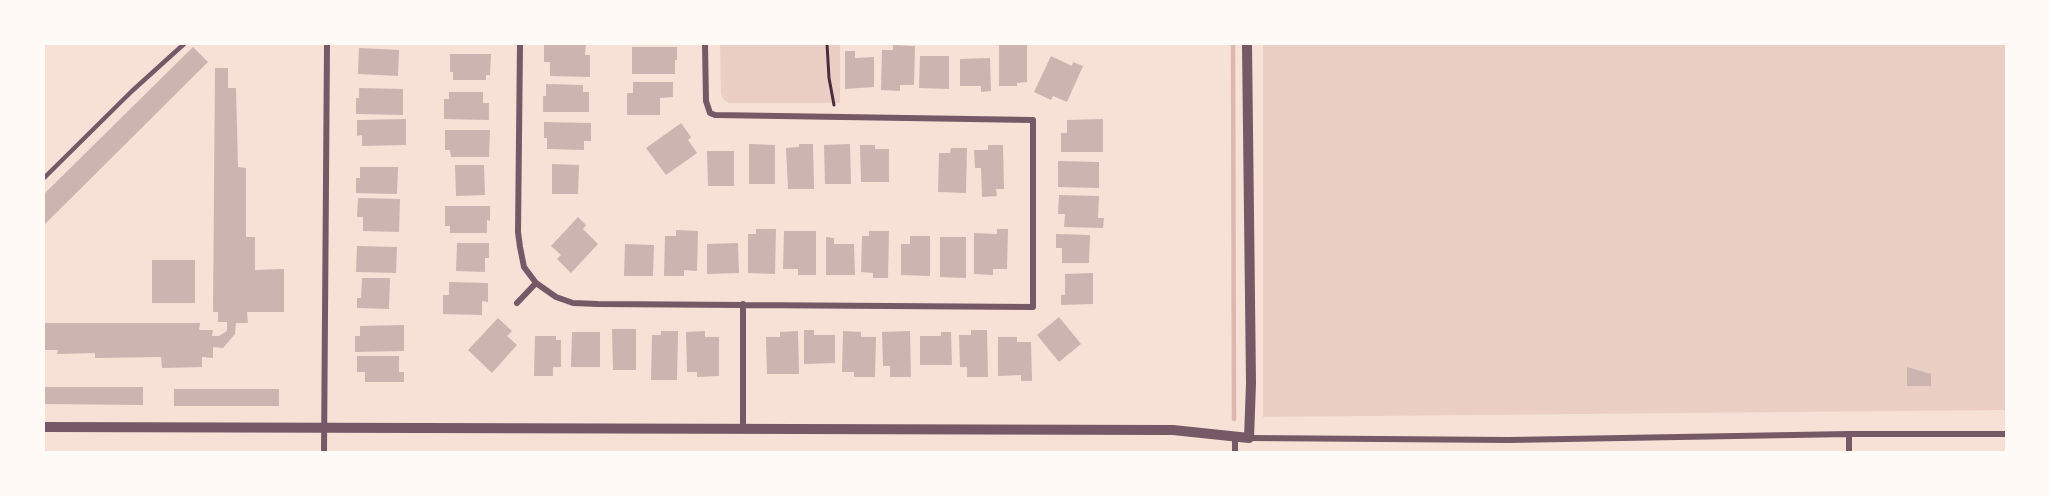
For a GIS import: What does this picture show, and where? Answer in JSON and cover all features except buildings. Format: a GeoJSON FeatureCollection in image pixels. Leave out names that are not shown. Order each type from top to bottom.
{"type":"FeatureCollection","features":[{"type":"Feature","properties":{"kind":"street"},"geometry":{"type":"LineString","coordinates":[[324,453],[327,44]]}},
{"type":"Feature","properties":{"kind":"street"},"geometry":{"type":"LineString","coordinates":[[520,44],[518,232],[525,267],[536,283],[556,297],[573,303],[1033,307],[1033,120],[722,117],[710,113],[706,101],[705,44]]}},
{"type":"Feature","properties":{"kind":"street"},"geometry":{"type":"LineString","coordinates":[[1247,44],[1251,371],[1248,438]]}},
{"type":"Feature","properties":{"kind":"street"},"geometry":{"type":"LineString","coordinates":[[518,303],[536,283]]}},
{"type":"Feature","properties":{"kind":"street"},"geometry":{"type":"LineString","coordinates":[[743,304],[743,429]]}},
{"type":"Feature","properties":{"kind":"street"},"geometry":{"type":"LineString","coordinates":[[44,427],[1173,430],[1248,438],[1509,440],[1849,434],[2007,434]]}},
{"type":"Feature","properties":{"kind":"street"},"geometry":{"type":"LineString","coordinates":[[1849,434],[1849,453]]}},
{"type":"Feature","properties":{"kind":"street"},"geometry":{"type":"LineString","coordinates":[[1234,436],[1234,453]]}},
{"type":"Feature","properties":{"kind":"lane"},"geometry":{"type":"LineString","coordinates":[[44,178],[132,90],[184,44]]}},
{"type":"Feature","properties":{"kind":"path"},"geometry":{"type":"LineString","coordinates":[[827,44],[829,78],[834,105]]}},
{"type":"Feature","properties":{"kind":"shaded area"},"geometry":{"type":"Polygon","coordinates":[[[720,44],[840,44],[840,103],[729,103],[721,94],[720,44]]]}},
{"type":"Feature","properties":{"kind":"shaded area"},"geometry":{"type":"Polygon","coordinates":[[[1263,44],[2006,44],[2006,410],[1263,417],[1263,44]]]}},
{"type":"Feature","properties":{"kind":"waterway"},"geometry":{"type":"LineString","coordinates":[[1233,44],[1234,419]]}}]}
